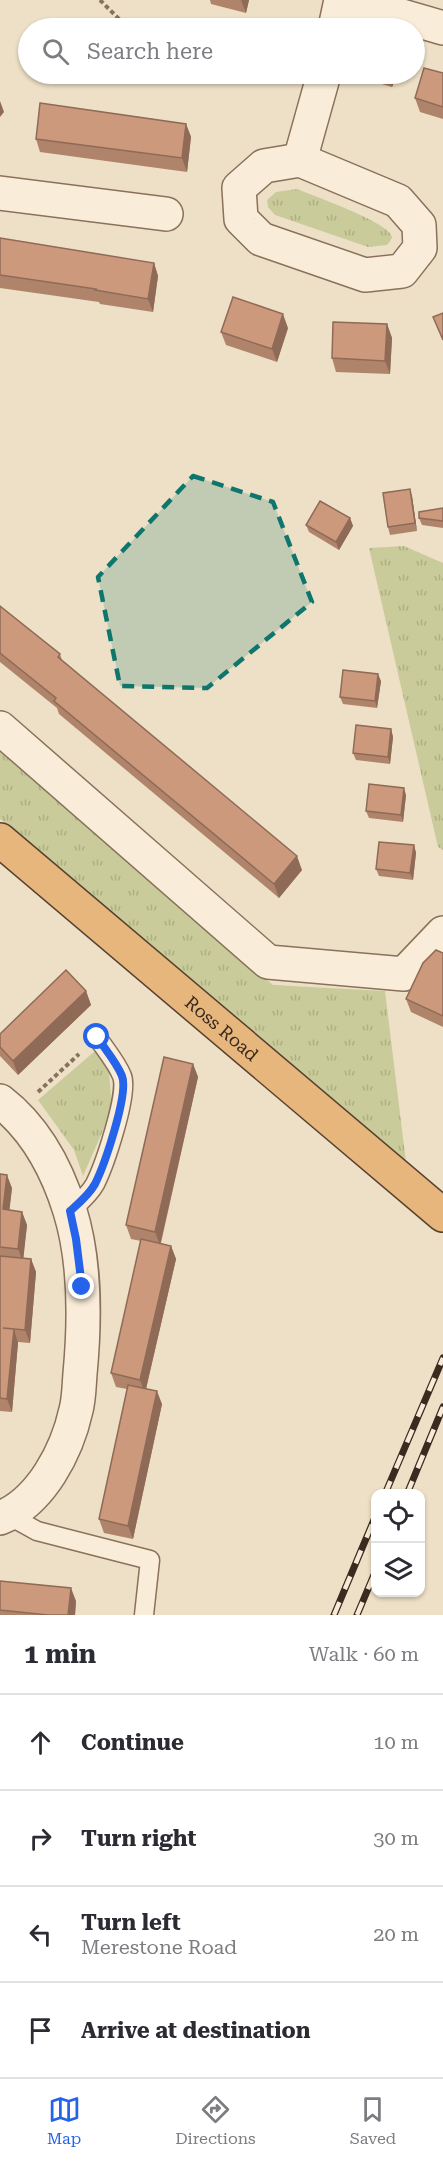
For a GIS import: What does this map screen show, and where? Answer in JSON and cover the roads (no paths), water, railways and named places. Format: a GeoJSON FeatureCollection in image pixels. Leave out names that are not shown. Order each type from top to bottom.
{"type":"FeatureCollection","features":[{"type":"Feature","properties":{"kind":"highway","name":"Ross Road"},"geometry":{"type":"LineString","coordinates":[[0,840],[443,1215]]}},
{"type":"Feature","properties":{"kind":"street"},"geometry":{"type":"LineString","coordinates":[[337,18],[341,0]]}},
{"type":"Feature","properties":{"kind":"street"},"geometry":{"type":"LineString","coordinates":[[347,0],[409,18]]}},
{"type":"Feature","properties":{"kind":"street"},"geometry":{"type":"LineString","coordinates":[[425,23],[443,28]]}},
{"type":"Feature","properties":{"kind":"street"},"geometry":{"type":"LineString","coordinates":[[300,160],[321,84]]}},
{"type":"Feature","properties":{"kind":"street"},"geometry":{"type":"LineString","coordinates":[[300,160],[398,201],[419,225],[420,248],[402,271],[365,275],[261,239],[241,219],[238,188],[264,166],[300,160]]}},
{"type":"Feature","properties":{"kind":"street"},"geometry":{"type":"LineString","coordinates":[[0,193],[166,214]]}},
{"type":"Feature","properties":{"kind":"street"},"geometry":{"type":"LineString","coordinates":[[0,728],[268,962],[404,974],[443,933]]}},
{"type":"Feature","properties":{"kind":"street"},"geometry":{"type":"LineString","coordinates":[[4,1516],[34,1496],[57,1464],[76,1410],[83,1335],[82,1287],[70,1211],[47,1156],[8,1107]]}},
{"type":"Feature","properties":{"kind":"lane"},"geometry":{"type":"LineString","coordinates":[[70,1211],[82,1201],[94,1185],[105,1160],[121,1104],[123,1078],[97,1037]]}},
{"type":"Feature","properties":{"kind":"lane"},"geometry":{"type":"LineString","coordinates":[[4,1516],[37,1531],[150,1560],[144,1615]]}},
{"type":"Feature","properties":{"kind":"railway"},"geometry":{"type":"LineString","coordinates":[[387,1489],[443,1358]]}},
{"type":"Feature","properties":{"kind":"railway"},"geometry":{"type":"LineString","coordinates":[[409,1489],[443,1407]]}},
{"type":"Feature","properties":{"kind":"railway"},"geometry":{"type":"LineString","coordinates":[[334,1615],[371,1527]]}},
{"type":"Feature","properties":{"kind":"railway"},"geometry":{"type":"LineString","coordinates":[[357,1615],[371,1582]]}}]}
